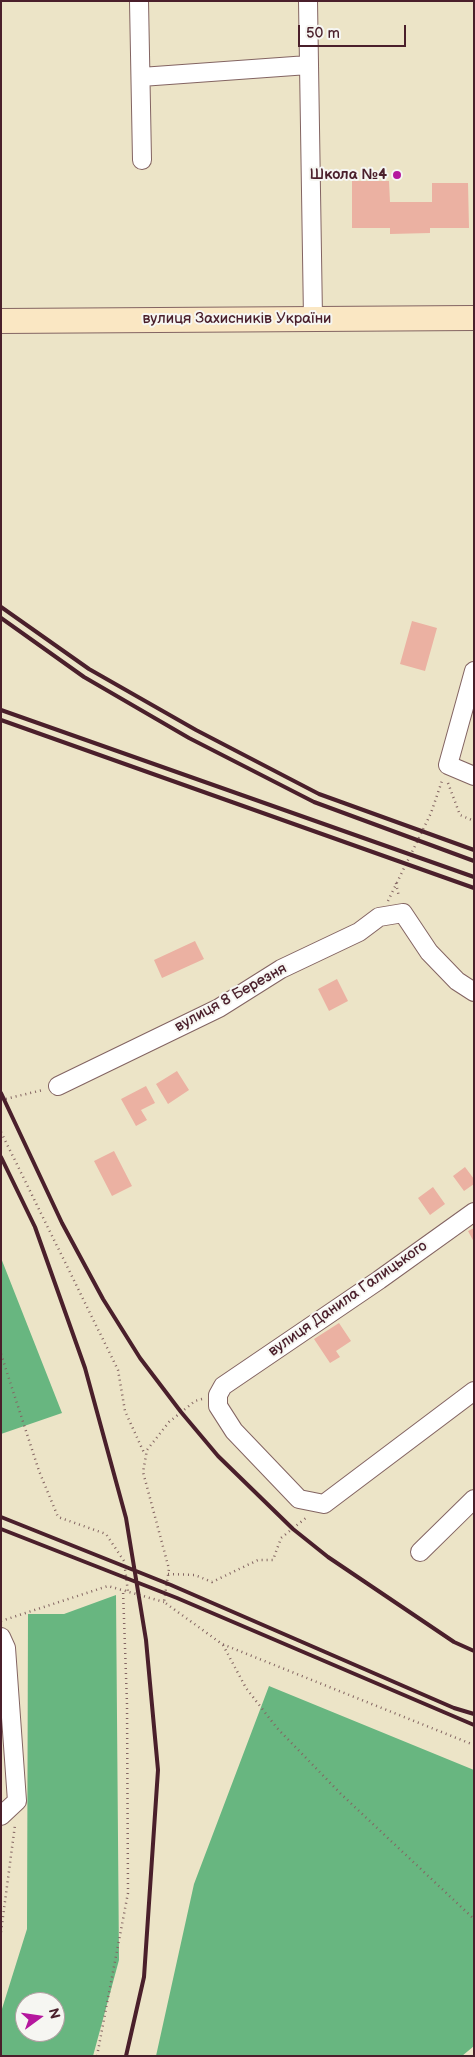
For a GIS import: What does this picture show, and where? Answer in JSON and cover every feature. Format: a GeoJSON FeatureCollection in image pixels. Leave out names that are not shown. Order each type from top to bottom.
{"type":"FeatureCollection","features":[{"type":"Feature","properties":{"kind":"main road","name":"вулиця Захисників України"},"geometry":{"type":"LineString","coordinates":[[1,321],[474,318]]}},
{"type":"Feature","properties":{"kind":"street"},"geometry":{"type":"LineString","coordinates":[[139,1],[142,160]]}},
{"type":"Feature","properties":{"kind":"street"},"geometry":{"type":"LineString","coordinates":[[308,1],[313,318]]}},
{"type":"Feature","properties":{"kind":"street"},"geometry":{"type":"LineString","coordinates":[[141,77],[308,65]]}},
{"type":"Feature","properties":{"kind":"street"},"geometry":{"type":"LineString","coordinates":[[474,671],[448,765],[474,776]]}},
{"type":"Feature","properties":{"kind":"street","name":"вулиця 8 Березня"},"geometry":{"type":"LineString","coordinates":[[58,1086],[218,1008],[281,969],[359,932],[380,917],[403,913],[429,952],[457,981],[474,992]]}},
{"type":"Feature","properties":{"kind":"street","name":"вулиця Данила Галицького"},"geometry":{"type":"LineString","coordinates":[[220,1390],[474,1212]]}},
{"type":"Feature","properties":{"kind":"street"},"geometry":{"type":"LineString","coordinates":[[220,1390],[218,1406],[234,1432],[299,1499],[324,1504],[474,1391]]}},
{"type":"Feature","properties":{"kind":"street"},"geometry":{"type":"LineString","coordinates":[[420,1552],[474,1499]]}},
{"type":"Feature","properties":{"kind":"street"},"geometry":{"type":"LineString","coordinates":[[1,1637],[6,1648],[18,1801],[1,1816]]}},
{"type":"Feature","properties":{"kind":"path"},"geometry":{"type":"LineString","coordinates":[[380,917],[431,813],[444,774],[460,815],[474,821]]}},
{"type":"Feature","properties":{"kind":"path"},"geometry":{"type":"LineString","coordinates":[[1,1100],[58,1086]]}},
{"type":"Feature","properties":{"kind":"path"},"geometry":{"type":"LineString","coordinates":[[1,1132],[118,1370],[125,1411],[146,1457]]}},
{"type":"Feature","properties":{"kind":"path"},"geometry":{"type":"LineString","coordinates":[[1,1354],[39,1471],[58,1517],[106,1534],[124,1561],[128,1592]]}},
{"type":"Feature","properties":{"kind":"path"},"geometry":{"type":"LineString","coordinates":[[164,1602],[169,1569],[142,1472],[147,1450],[169,1422],[195,1401],[220,1390]]}},
{"type":"Feature","properties":{"kind":"path"},"geometry":{"type":"LineString","coordinates":[[168,1574],[195,1575],[212,1582],[258,1560],[273,1560],[281,1538],[324,1504]]}},
{"type":"Feature","properties":{"kind":"path"},"geometry":{"type":"LineString","coordinates":[[1,1621],[108,1586],[164,1602],[222,1644],[474,1745]]}},
{"type":"Feature","properties":{"kind":"path"},"geometry":{"type":"LineString","coordinates":[[97,2056],[128,1893],[127,1704],[123,1590]]}},
{"type":"Feature","properties":{"kind":"path"},"geometry":{"type":"LineString","coordinates":[[222,1644],[246,1688],[277,1728],[341,1794],[474,1919]]}},
{"type":"Feature","properties":{"kind":"path"},"geometry":{"type":"LineString","coordinates":[[1,1932],[18,1801]]}},
{"type":"Feature","properties":{"kind":"green space"},"geometry":{"type":"Polygon","coordinates":[[[1,1258],[62,1413],[1,1434],[1,1258]]]}},
{"type":"Feature","properties":{"kind":"green space"},"geometry":{"type":"Polygon","coordinates":[[[116,1595],[119,1960],[93,2056],[1,2056],[1,2012],[27,1929],[28,1614],[64,1614],[116,1595]]]}},
{"type":"Feature","properties":{"kind":"green space"},"geometry":{"type":"Polygon","coordinates":[[[269,1686],[474,1770],[474,2046],[462,2056],[156,2056],[194,1884],[269,1686]]]}},
{"type":"Feature","properties":{"kind":"building"},"geometry":{"type":"Polygon","coordinates":[[[352,181],[389,181],[390,202],[432,202],[432,183],[468,183],[469,228],[430,228],[430,233],[390,234],[390,228],[352,228],[352,181]]]}},
{"type":"Feature","properties":{"kind":"building"},"geometry":{"type":"Polygon","coordinates":[[[412,621],[437,628],[425,671],[400,664],[412,621]]]}},
{"type":"Feature","properties":{"kind":"building"},"geometry":{"type":"Polygon","coordinates":[[[195,941],[204,959],[162,978],[154,960],[195,941]]]}},
{"type":"Feature","properties":{"kind":"building"},"geometry":{"type":"Polygon","coordinates":[[[337,979],[348,1001],[329,1011],[318,989],[337,979]]]}},
{"type":"Feature","properties":{"kind":"building"},"geometry":{"type":"Polygon","coordinates":[[[177,1071],[189,1090],[168,1104],[156,1084],[177,1071]]]}},
{"type":"Feature","properties":{"kind":"building"},"geometry":{"type":"Polygon","coordinates":[[[146,1086],[155,1103],[141,1110],[147,1120],[136,1126],[121,1099],[146,1086]]]}},
{"type":"Feature","properties":{"kind":"building"},"geometry":{"type":"Polygon","coordinates":[[[114,1151],[132,1186],[112,1196],[94,1161],[114,1151]]]}},
{"type":"Feature","properties":{"kind":"building"},"geometry":{"type":"Polygon","coordinates":[[[465,1167],[474,1179],[474,1184],[464,1191],[453,1176],[465,1167]]]}},
{"type":"Feature","properties":{"kind":"building"},"geometry":{"type":"Polygon","coordinates":[[[433,1187],[445,1204],[430,1215],[418,1198],[433,1187]]]}},
{"type":"Feature","properties":{"kind":"building"},"geometry":{"type":"Polygon","coordinates":[[[474,1228],[474,1242],[468,1231],[474,1228]]]}},
{"type":"Feature","properties":{"kind":"building"},"geometry":{"type":"Polygon","coordinates":[[[339,1323],[351,1341],[336,1351],[340,1357],[330,1363],[314,1339],[339,1323]]]}},
{"type":"Feature","properties":{"kind":"railway"},"geometry":{"type":"LineString","coordinates":[[1,607],[89,669],[196,730],[319,794],[474,850]]}},
{"type":"Feature","properties":{"kind":"railway"},"geometry":{"type":"LineString","coordinates":[[1,618],[84,677],[189,738],[314,802],[474,861]]}},
{"type":"Feature","properties":{"kind":"railway"},"geometry":{"type":"LineString","coordinates":[[1,710],[474,877]]}},
{"type":"Feature","properties":{"kind":"railway"},"geometry":{"type":"LineString","coordinates":[[1,720],[474,888]]}},
{"type":"Feature","properties":{"kind":"railway"},"geometry":{"type":"LineString","coordinates":[[1,1093],[62,1223],[103,1299],[140,1358],[181,1412],[218,1456],[293,1529],[328,1557],[454,1642],[474,1651]]}},
{"type":"Feature","properties":{"kind":"railway"},"geometry":{"type":"LineString","coordinates":[[1,1157],[35,1227],[85,1368],[126,1518],[146,1640],[158,1770],[144,1977],[126,2056]]}},
{"type":"Feature","properties":{"kind":"railway"},"geometry":{"type":"LineString","coordinates":[[1,1517],[171,1585],[454,1708],[474,1714]]}},
{"type":"Feature","properties":{"kind":"railway"},"geometry":{"type":"LineString","coordinates":[[1,1529],[177,1598],[474,1725]]}},
{"type":"Feature","properties":{"kind":"place","name":"Школа №4"},"geometry":{"type":"Point","coordinates":[397,175]}}]}
